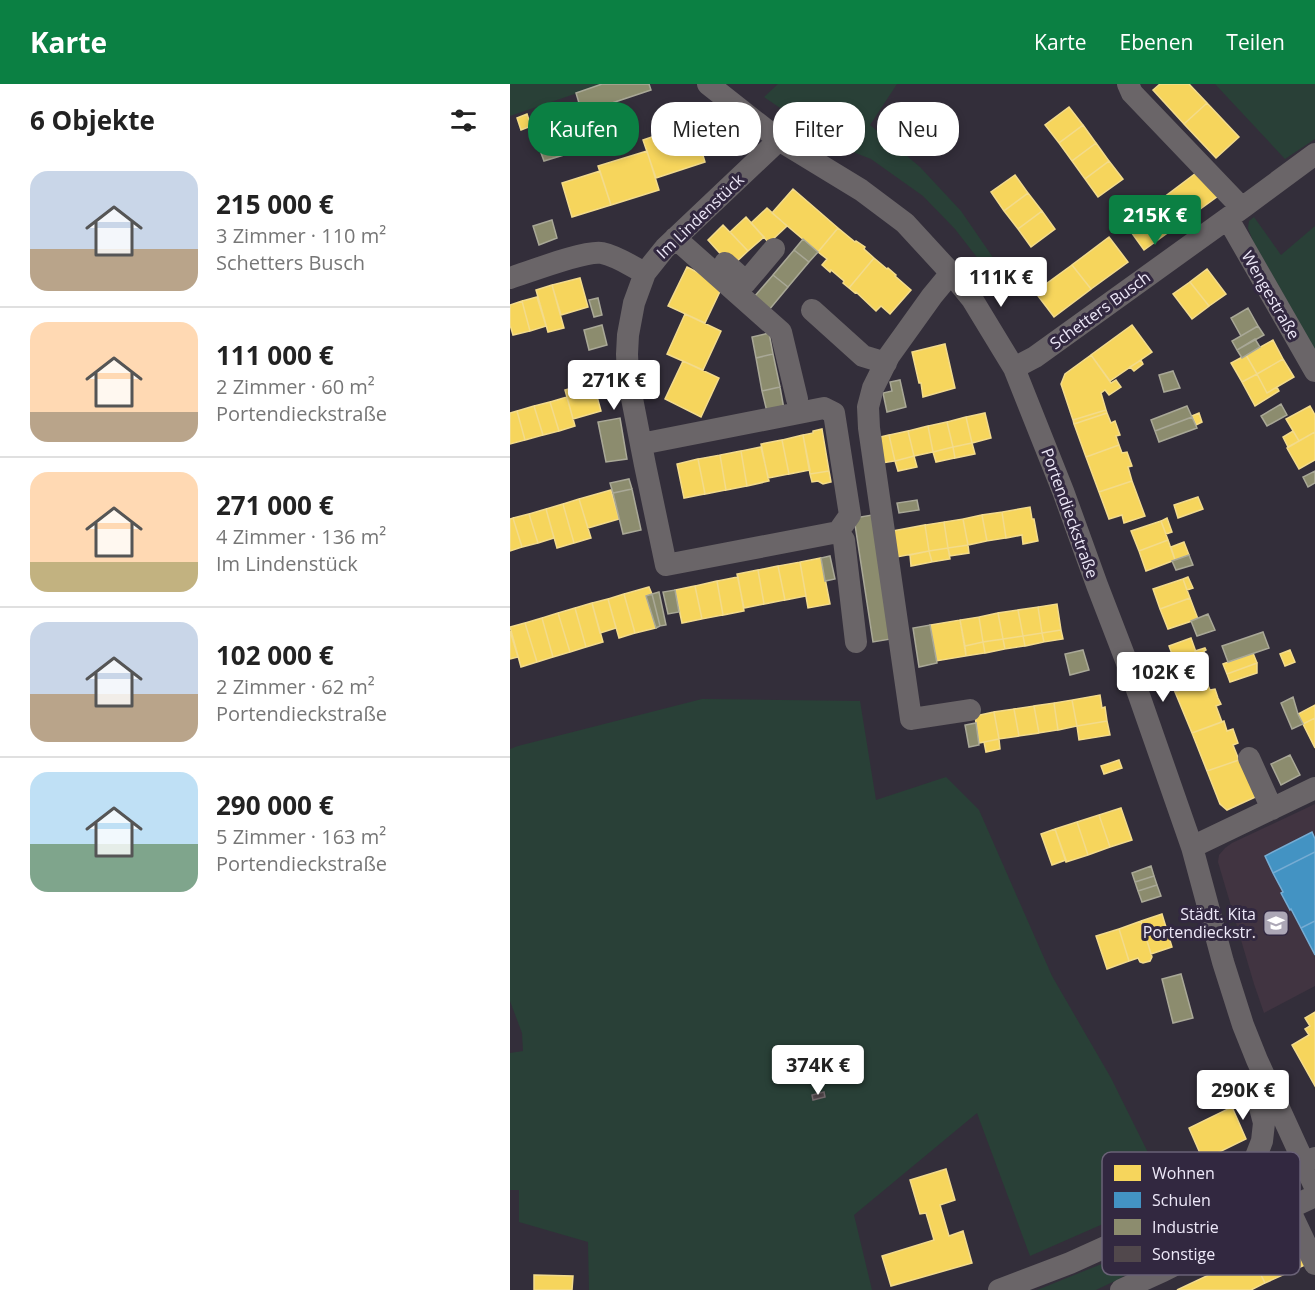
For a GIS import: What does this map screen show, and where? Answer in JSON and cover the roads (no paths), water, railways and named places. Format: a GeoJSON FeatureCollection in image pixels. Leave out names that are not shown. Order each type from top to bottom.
{"type":"FeatureCollection","features":[{"type":"Feature","properties":{"kind":"street","name":"Portendieckstraße"},"geometry":{"type":"LineString","coordinates":[[708,84],[773,135]]}},
{"type":"Feature","properties":{"kind":"street"},"geometry":{"type":"LineString","coordinates":[[1128,84],[1132,93],[1235,213]]}},
{"type":"Feature","properties":{"kind":"street","name":"Im Lindenstück"},"geometry":{"type":"LineString","coordinates":[[773,146],[681,232],[649,266],[638,290],[629,320],[628,378],[666,565],[838,532]]}},
{"type":"Feature","properties":{"kind":"street","name":"Schetters Busch"},"geometry":{"type":"LineString","coordinates":[[1014,368],[1035,357],[1315,154]]}},
{"type":"Feature","properties":{"kind":"street","name":"Portendieckstraße"},"geometry":{"type":"LineString","coordinates":[[805,156],[861,190],[905,223],[972,299],[1014,368],[1134,681],[1192,847],[1222,962],[1243,1025],[1257,1060],[1309,1160],[1315,1187]]}},
{"type":"Feature","properties":{"kind":"street","name":"Wengestraße"},"geometry":{"type":"LineString","coordinates":[[1235,213],[1315,372]]}},
{"type":"Feature","properties":{"kind":"street"},"geometry":{"type":"LineString","coordinates":[[681,232],[746,282],[774,249]]}},
{"type":"Feature","properties":{"kind":"street"},"geometry":{"type":"LineString","coordinates":[[681,232],[781,332],[797,399]]}},
{"type":"Feature","properties":{"kind":"street"},"geometry":{"type":"LineString","coordinates":[[510,278],[584,254],[600,252],[645,273]]}},
{"type":"Feature","properties":{"kind":"street"},"geometry":{"type":"LineString","coordinates":[[951,273],[889,356],[873,388],[868,407],[869,428],[911,719],[970,710]]}},
{"type":"Feature","properties":{"kind":"street"},"geometry":{"type":"LineString","coordinates":[[812,310],[863,356],[886,363]]}},
{"type":"Feature","properties":{"kind":"street"},"geometry":{"type":"LineString","coordinates":[[641,444],[824,408],[834,413],[850,516],[838,532],[844,540],[856,642]]}},
{"type":"Feature","properties":{"kind":"street"},"geometry":{"type":"LineString","coordinates":[[1250,758],[1272,809]]}},
{"type":"Feature","properties":{"kind":"street"},"geometry":{"type":"LineString","coordinates":[[1192,847],[1315,788]]}},
{"type":"Feature","properties":{"kind":"street","name":"Portendieckstraße"},"geometry":{"type":"LineString","coordinates":[[1257,1060],[1257,1096],[1264,1123],[1262,1141],[1258,1152]]}},
{"type":"Feature","properties":{"kind":"street"},"geometry":{"type":"LineString","coordinates":[[1300,1204],[1315,1196]]}},
{"type":"Feature","properties":{"kind":"street"},"geometry":{"type":"LineString","coordinates":[[1300,1232],[1315,1263]]}},
{"type":"Feature","properties":{"kind":"street"},"geometry":{"type":"LineString","coordinates":[[999,1290],[1102,1249]]}},
{"type":"Feature","properties":{"kind":"street"},"geometry":{"type":"LineString","coordinates":[[1134,1287],[1158,1275]]}},
{"type":"Feature","properties":{"kind":"place","name":"Städt. Kita Portendieckstr."},"geometry":{"type":"Point","coordinates":[1276,923]}}]}
